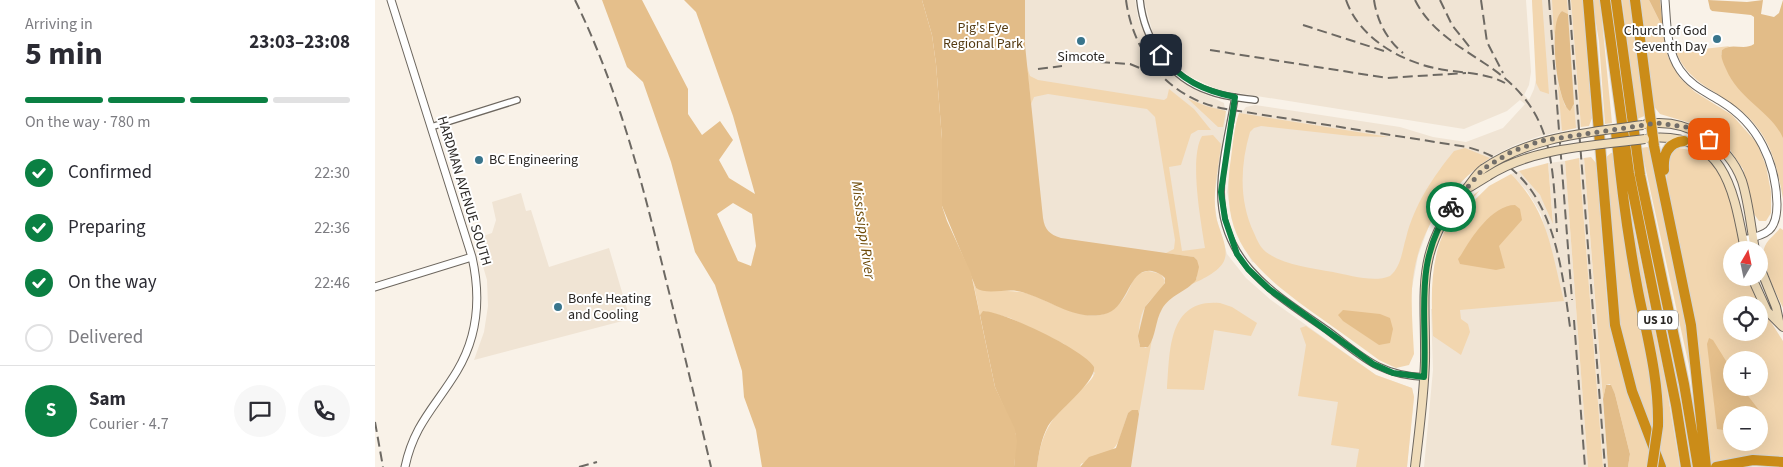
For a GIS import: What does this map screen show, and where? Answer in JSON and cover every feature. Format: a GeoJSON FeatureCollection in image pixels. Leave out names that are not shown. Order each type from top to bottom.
{"type":"FeatureCollection","features":[{"type":"Feature","properties":{"kind":"highway"},"geometry":{"type":"LineString","coordinates":[[1588,0],[1611,296],[1617,333],[1632,390],[1661,467]]}},
{"type":"Feature","properties":{"kind":"highway","name":"US 10"},"geometry":{"type":"LineString","coordinates":[[1605,0],[1629,174],[1675,396],[1686,467]]}},
{"type":"Feature","properties":{"kind":"highway","name":"US 10"},"geometry":{"type":"LineString","coordinates":[[1616,0],[1640,175],[1684,384],[1699,467]]}},
{"type":"Feature","properties":{"kind":"highway"},"geometry":{"type":"LineString","coordinates":[[1635,0],[1649,138],[1691,325],[1706,467]]}},
{"type":"Feature","properties":{"kind":"highway"},"geometry":{"type":"LineString","coordinates":[[1611,49],[1621,188],[1637,289],[1655,375],[1657,426],[1652,467]]}},
{"type":"Feature","properties":{"kind":"highway"},"geometry":{"type":"LineString","coordinates":[[1668,216],[1664,155],[1672,145],[1684,141]]}},
{"type":"Feature","properties":{"kind":"highway"},"geometry":{"type":"LineString","coordinates":[[1717,466],[1753,460],[1783,462]]}},
{"type":"Feature","properties":{"kind":"main road"},"geometry":{"type":"LineString","coordinates":[[1415,467],[1424,377],[1423,295],[1427,262],[1442,221],[1466,190],[1511,152],[1533,144],[1647,124],[1675,125],[1692,129],[1709,139],[1727,156],[1737,170],[1743,185],[1754,241]]}},
{"type":"Feature","properties":{"kind":"main road"},"geometry":{"type":"LineString","coordinates":[[1486,172],[1526,158],[1600,150],[1649,138],[1684,141],[1710,156],[1727,176],[1733,193],[1743,240]]}},
{"type":"Feature","properties":{"kind":"main road"},"geometry":{"type":"LineString","coordinates":[[1755,286],[1767,311],[1781,324]]}},
{"type":"Feature","properties":{"kind":"main road"},"geometry":{"type":"LineString","coordinates":[[1768,286],[1781,324]]}},
{"type":"Feature","properties":{"kind":"street","name":"HARDMAN AVENUE SOUTH"},"geometry":{"type":"LineString","coordinates":[[391,0],[472,257],[478,295],[473,336],[456,373],[421,422],[411,444],[405,467]]}},
{"type":"Feature","properties":{"kind":"street"},"geometry":{"type":"LineString","coordinates":[[1140,0],[1142,17],[1151,40],[1172,68],[1199,87],[1235,97],[1255,100]]}},
{"type":"Feature","properties":{"kind":"street"},"geometry":{"type":"LineString","coordinates":[[1665,0],[1670,48],[1680,70],[1698,88],[1741,116],[1758,137],[1769,157],[1776,186],[1776,218],[1770,230],[1753,238],[1743,240]]}},
{"type":"Feature","properties":{"kind":"street"},"geometry":{"type":"LineString","coordinates":[[1235,97],[1221,192],[1226,225],[1240,259],[1269,289],[1379,367],[1395,374],[1424,377]]}},
{"type":"Feature","properties":{"kind":"street"},"geometry":{"type":"LineString","coordinates":[[431,127],[517,100]]}},
{"type":"Feature","properties":{"kind":"street"},"geometry":{"type":"LineString","coordinates":[[375,287],[472,257]]}},
{"type":"Feature","properties":{"kind":"shaded area"},"geometry":{"type":"Polygon","coordinates":[[[1016,0],[1135,0],[1138,18],[1146,37],[1168,69],[1190,87],[1224,103],[1226,116],[1214,199],[1217,220],[1227,254],[1246,278],[1271,300],[1376,375],[1412,388],[1414,397],[1407,467],[1128,467],[1042,240],[1016,0]]]}},
{"type":"Feature","properties":{"kind":"shaded area"},"geometry":{"type":"Polygon","coordinates":[[[1144,0],[1526,0],[1531,72],[1529,85],[1524,95],[1529,100],[1537,75],[1532,0],[1571,0],[1581,127],[1540,136],[1515,145],[1493,156],[1467,176],[1449,196],[1430,223],[1418,256],[1412,288],[1252,262],[1235,229],[1227,192],[1238,117],[1246,107],[1255,105],[1400,127],[1433,137],[1466,142],[1503,128],[1525,104],[1520,100],[1507,111],[1464,129],[1219,90],[1189,76],[1167,56],[1153,34],[1144,0]]]}},
{"type":"Feature","properties":{"kind":"shaded area"},"geometry":{"type":"Polygon","coordinates":[[[1532,0],[1542,0],[1549,94],[1540,91],[1536,83],[1532,0]]]}},
{"type":"Feature","properties":{"kind":"shaded area"},"geometry":{"type":"Polygon","coordinates":[[[1552,0],[1567,0],[1568,14],[1562,11],[1559,14],[1554,36],[1552,0]]]}},
{"type":"Feature","properties":{"kind":"shaded area"},"geometry":{"type":"Polygon","coordinates":[[[1571,0],[1583,0],[1592,118],[1589,126],[1581,127],[1571,0]]]}},
{"type":"Feature","properties":{"kind":"shaded area"},"geometry":{"type":"Polygon","coordinates":[[[1592,0],[1600,0],[1612,123],[1605,124],[1599,41],[1592,0]]]}},
{"type":"Feature","properties":{"kind":"shaded area"},"geometry":{"type":"Polygon","coordinates":[[[1622,0],[1632,0],[1647,115],[1637,119],[1622,0]]]}},
{"type":"Feature","properties":{"kind":"shaded area"},"geometry":{"type":"Polygon","coordinates":[[[1638,0],[1649,0],[1663,28],[1668,57],[1680,78],[1695,92],[1732,115],[1757,143],[1766,166],[1771,192],[1771,213],[1766,221],[1759,221],[1754,214],[1743,169],[1728,147],[1716,136],[1697,125],[1660,114],[1652,104],[1638,0]]]}},
{"type":"Feature","properties":{"kind":"shaded area"},"geometry":{"type":"Polygon","coordinates":[[[1730,46],[1722,50],[1721,55],[1783,69],[1783,199],[1774,159],[1756,126],[1735,106],[1694,77],[1681,62],[1676,52],[1730,46]]]}},
{"type":"Feature","properties":{"kind":"shaded area"},"geometry":{"type":"Polygon","coordinates":[[[1027,67],[1030,76],[1038,80],[1164,100],[1167,98],[1169,89],[1194,109],[1211,130],[1198,130],[1191,134],[1181,165],[1169,167],[1182,251],[1205,248],[1197,190],[1196,159],[1198,146],[1202,136],[1213,135],[1221,144],[1215,189],[1215,207],[1217,221],[1226,250],[1224,261],[1218,269],[1190,285],[1197,278],[1197,260],[1194,257],[1166,253],[1174,249],[1175,240],[1155,117],[1147,109],[1048,94],[1034,97],[1031,104],[1027,67]]]}},
{"type":"Feature","properties":{"kind":"shaded area"},"geometry":{"type":"Polygon","coordinates":[[[1558,85],[1565,106],[1573,107],[1574,104],[1576,128],[1562,131],[1558,85]]]}},
{"type":"Feature","properties":{"kind":"shaded area"},"geometry":{"type":"Polygon","coordinates":[[[1187,98],[1206,106],[1226,111],[1223,127],[1218,127],[1187,98]]]}},
{"type":"Feature","properties":{"kind":"shaded area"},"geometry":{"type":"Polygon","coordinates":[[[1239,113],[1389,137],[1351,136],[1261,126],[1254,128],[1250,132],[1244,158],[1244,196],[1249,221],[1256,238],[1266,252],[1289,263],[1369,279],[1390,276],[1397,268],[1409,226],[1419,203],[1454,151],[1465,148],[1490,158],[1474,170],[1447,198],[1426,232],[1414,269],[1412,313],[1414,354],[1409,365],[1396,368],[1379,360],[1287,293],[1269,278],[1243,247],[1235,229],[1230,208],[1228,185],[1239,113]]]}},
{"type":"Feature","properties":{"kind":"shaded area"},"geometry":{"type":"Polygon","coordinates":[[[1641,148],[1650,148],[1685,316],[1695,393],[1641,148]]]}},
{"type":"Feature","properties":{"kind":"shaded area"},"geometry":{"type":"Polygon","coordinates":[[[1677,148],[1694,152],[1708,160],[1718,171],[1725,185],[1731,201],[1739,241],[1723,241],[1723,286],[1752,286],[1756,296],[1723,296],[1723,341],[1768,341],[1768,318],[1783,341],[1783,458],[1740,457],[1709,466],[1667,184],[1666,162],[1668,153],[1677,148]]]}},
{"type":"Feature","properties":{"kind":"shaded area"},"geometry":{"type":"Polygon","coordinates":[[[1615,152],[1653,378],[1652,438],[1620,341],[1604,159],[1615,152]]]}},
{"type":"Feature","properties":{"kind":"shaded area"},"geometry":{"type":"Polygon","coordinates":[[[1591,157],[1596,163],[1608,313],[1619,364],[1621,364],[1651,448],[1648,467],[1628,467],[1630,454],[1615,394],[1610,384],[1606,385],[1603,399],[1584,158],[1591,157]]]}},
{"type":"Feature","properties":{"kind":"shaded area"},"geometry":{"type":"Polygon","coordinates":[[[1579,158],[1584,158],[1608,467],[1603,467],[1579,158]]]}},
{"type":"Feature","properties":{"kind":"shaded area"},"geometry":{"type":"Polygon","coordinates":[[[1579,158],[1603,467],[1588,467],[1565,161],[1579,158]]]}},
{"type":"Feature","properties":{"kind":"shaded area"},"geometry":{"type":"Polygon","coordinates":[[[1565,161],[1588,467],[1424,467],[1433,370],[1431,309],[1562,297],[1541,214],[1527,191],[1511,174],[1519,171],[1532,184],[1544,201],[1553,222],[1548,163],[1565,161]]]}},
{"type":"Feature","properties":{"kind":"shaded area"},"geometry":{"type":"Polygon","coordinates":[[[1548,163],[1553,224],[1540,195],[1519,171],[1548,163]]]}},
{"type":"Feature","properties":{"kind":"shaded area"},"geometry":{"type":"Polygon","coordinates":[[[1511,174],[1524,188],[1541,218],[1552,249],[1564,301],[1460,310],[1461,319],[1468,324],[1470,332],[1461,355],[1433,336],[1432,294],[1436,255],[1442,237],[1451,220],[1463,205],[1480,190],[1451,223],[1489,186],[1511,174]]]}},
{"type":"Feature","properties":{"kind":"shaded area"},"geometry":{"type":"Polygon","coordinates":[[[1626,190],[1666,384],[1680,467],[1663,467],[1659,455],[1661,433],[1626,190]]]}},
{"type":"Feature","properties":{"kind":"shaded area"},"geometry":{"type":"Polygon","coordinates":[[[521,193],[526,211],[531,210],[549,267],[609,248],[630,319],[474,360],[484,332],[488,306],[487,280],[475,239],[492,233],[496,220],[492,202],[521,193]]]}},
{"type":"Feature","properties":{"kind":"shaded area"},"geometry":{"type":"Polygon","coordinates":[[[1780,228],[1783,230],[1783,308],[1768,274],[1768,241],[1780,228]]]}},
{"type":"Feature","properties":{"kind":"shaded area"},"geometry":{"type":"Polygon","coordinates":[[[1148,271],[1161,274],[1165,281],[1160,290],[1145,307],[1140,323],[1139,345],[1146,348],[1152,339],[1139,414],[1138,410],[1128,413],[1118,443],[1115,448],[1104,455],[1081,464],[1080,467],[1037,467],[1041,445],[1048,428],[1059,412],[1095,373],[1064,344],[1010,318],[984,311],[980,315],[973,281],[976,288],[1026,293],[1075,313],[1100,315],[1112,311],[1122,301],[1137,274],[1148,271]]]}},
{"type":"Feature","properties":{"kind":"shaded area"},"geometry":{"type":"Polygon","coordinates":[[[1220,303],[1232,307],[1257,323],[1251,336],[1214,330],[1204,390],[1167,389],[1171,345],[1181,319],[1190,309],[1203,304],[1220,303]]]}},
{"type":"Feature","properties":{"kind":"shaded area"},"geometry":{"type":"Polygon","coordinates":[[[1306,326],[1376,375],[1412,388],[1414,397],[1407,467],[1356,467],[1359,449],[1331,445],[1338,402],[1298,396],[1306,345],[1300,328],[1306,326]]]}},
{"type":"Feature","properties":{"kind":"green space","name":"Pig's Eye Regional Park"},"geometry":{"type":"Polygon","coordinates":[[[922,0],[1025,0],[1025,45],[1043,218],[1048,231],[1061,238],[1194,257],[1197,260],[1199,267],[1196,280],[1165,304],[1153,339],[1148,347],[1140,347],[1138,336],[1145,307],[1165,283],[1165,278],[1156,272],[1144,271],[1138,275],[1115,309],[1108,313],[1096,315],[1073,312],[1017,291],[985,291],[976,288],[942,206],[942,139],[936,64],[932,35],[922,0]]]}},
{"type":"Feature","properties":{"kind":"green space"},"geometry":{"type":"Polygon","coordinates":[[[1649,0],[1660,0],[1663,28],[1649,0]]]}},
{"type":"Feature","properties":{"kind":"green space"},"geometry":{"type":"Polygon","coordinates":[[[1708,0],[1747,2],[1763,0],[1761,14],[1774,17],[1779,13],[1783,0],[1783,138],[1771,120],[1739,89],[1722,60],[1722,50],[1726,48],[1734,46],[1746,47],[1754,44],[1754,17],[1751,15],[1712,11],[1708,0]]]}},
{"type":"Feature","properties":{"kind":"green space"},"geometry":{"type":"Polygon","coordinates":[[[1562,11],[1568,14],[1574,104],[1570,111],[1565,104],[1561,92],[1555,61],[1555,29],[1558,17],[1562,11]]]}},
{"type":"Feature","properties":{"kind":"green space"},"geometry":{"type":"Polygon","coordinates":[[[983,311],[1008,317],[1043,333],[1076,351],[1094,367],[1093,373],[1083,388],[1048,426],[1042,441],[1037,467],[1014,467],[1016,435],[995,387],[980,315],[983,311]]]}},
{"type":"Feature","properties":{"kind":"green space"},"geometry":{"type":"Polygon","coordinates":[[[1606,385],[1611,385],[1615,394],[1630,454],[1628,467],[1608,467],[1603,399],[1606,385]]]}},
{"type":"Feature","properties":{"kind":"green space"},"geometry":{"type":"Polygon","coordinates":[[[1132,410],[1138,410],[1139,414],[1131,467],[1080,467],[1089,457],[1116,448],[1128,413],[1132,410]]]}},
{"type":"Feature","properties":{"kind":"water","name":"Mississippi River"},"geometry":{"type":"Polygon","coordinates":[[[602,0],[642,0],[688,89],[688,114],[702,135],[720,121],[733,140],[719,160],[729,178],[755,194],[733,116],[696,12],[684,0],[922,0],[932,35],[936,64],[942,139],[942,206],[971,273],[995,387],[1015,429],[1017,441],[1014,467],[762,467],[756,430],[744,397],[742,371],[715,285],[695,252],[671,162],[643,82],[627,67],[602,0]],[[733,203],[717,214],[738,261],[751,266],[756,246],[752,214],[733,203]]]}},
{"type":"Feature","properties":{"kind":"water"},"geometry":{"type":"Polygon","coordinates":[[[1515,205],[1520,209],[1522,220],[1499,246],[1505,268],[1496,270],[1460,264],[1458,259],[1470,240],[1490,216],[1506,206],[1515,205]]]}},
{"type":"Feature","properties":{"kind":"water"},"geometry":{"type":"Polygon","coordinates":[[[1343,310],[1380,314],[1390,318],[1393,329],[1390,343],[1379,345],[1343,321],[1338,315],[1343,310]]]}},
{"type":"Feature","properties":{"kind":"water"},"geometry":{"type":"Polygon","coordinates":[[[1709,338],[1713,340],[1723,356],[1723,396],[1748,396],[1756,406],[1723,406],[1723,430],[1717,429],[1707,344],[1709,338]]]}},
{"type":"Feature","properties":{"kind":"railway"},"geometry":{"type":"LineString","coordinates":[[575,0],[604,67],[638,170],[711,467]]}},
{"type":"Feature","properties":{"kind":"railway"},"geometry":{"type":"LineString","coordinates":[[1126,0],[1130,20],[1146,56],[1172,85],[1188,96],[1206,104],[1226,109],[1467,147],[1495,158],[1517,174],[1534,194],[1546,218],[1555,244],[1561,271],[1570,327]]}},
{"type":"Feature","properties":{"kind":"railway"},"geometry":{"type":"LineString","coordinates":[[1346,0],[1362,27],[1386,48],[1400,56],[1430,67],[1483,75],[1505,83]]}},
{"type":"Feature","properties":{"kind":"railway"},"geometry":{"type":"LineString","coordinates":[[1374,0],[1384,30],[1403,53]]}},
{"type":"Feature","properties":{"kind":"railway"},"geometry":{"type":"LineString","coordinates":[[1415,0],[1428,20],[1445,36],[1507,80],[1524,98],[1537,117],[1545,137],[1550,158],[1557,232]]}},
{"type":"Feature","properties":{"kind":"railway"},"geometry":{"type":"LineString","coordinates":[[1440,0],[1452,25],[1472,50]]}},
{"type":"Feature","properties":{"kind":"railway"},"geometry":{"type":"LineString","coordinates":[[1481,0],[1487,42],[1503,73]]}},
{"type":"Feature","properties":{"kind":"railway"},"geometry":{"type":"LineString","coordinates":[[1549,0],[1572,300]]}},
{"type":"Feature","properties":{"kind":"railway"},"geometry":{"type":"LineString","coordinates":[[1569,0],[1605,467]]}},
{"type":"Feature","properties":{"kind":"railway"},"geometry":{"type":"LineString","coordinates":[[1303,25],[1384,51]]}},
{"type":"Feature","properties":{"kind":"railway"},"geometry":{"type":"LineString","coordinates":[[1210,50],[1387,78],[1466,73]]}},
{"type":"Feature","properties":{"kind":"railway"},"geometry":{"type":"LineString","coordinates":[[1100,62],[1130,64],[1157,75]]}},
{"type":"Feature","properties":{"kind":"railway"},"geometry":{"type":"LineString","coordinates":[[1038,69],[1062,66]]}},
{"type":"Feature","properties":{"kind":"railway"},"geometry":{"type":"LineString","coordinates":[[1574,320],[1585,467]]}},
{"type":"Feature","properties":{"kind":"railway"},"geometry":{"type":"LineString","coordinates":[[375,422],[383,467]]}},
{"type":"Feature","properties":{"kind":"railway"},"geometry":{"type":"LineString","coordinates":[[579,467],[597,462]]}},
{"type":"Feature","properties":{"kind":"way so far"},"geometry":{"type":"LineString","coordinates":[[1451,207],[1483,169],[1511,152],[1540,141],[1657,123],[1686,127],[1709,139]]}},
{"type":"Feature","properties":{"kind":"place","name":"Church of God Seventh Day"},"geometry":{"type":"Point","coordinates":[1717,39]}},
{"type":"Feature","properties":{"kind":"place","name":"Simcote"},"geometry":{"type":"Point","coordinates":[1081,41]}},
{"type":"Feature","properties":{"kind":"place","name":"BC Engineering"},"geometry":{"type":"Point","coordinates":[479,160]}},
{"type":"Feature","properties":{"kind":"place","name":"Bonfe Heating and Cooling"},"geometry":{"type":"Point","coordinates":[558,307]}},
{"type":"Feature","properties":{"kind":"route"},"geometry":{"type":"LineString","coordinates":[[1161,55],[1178,74],[1195,85],[1209,92],[1235,97],[1222,177],[1221,201],[1226,225],[1240,259],[1269,289],[1373,364],[1389,372],[1424,377],[1423,295],[1425,271],[1431,246],[1445,215],[1451,207]]}}]}
